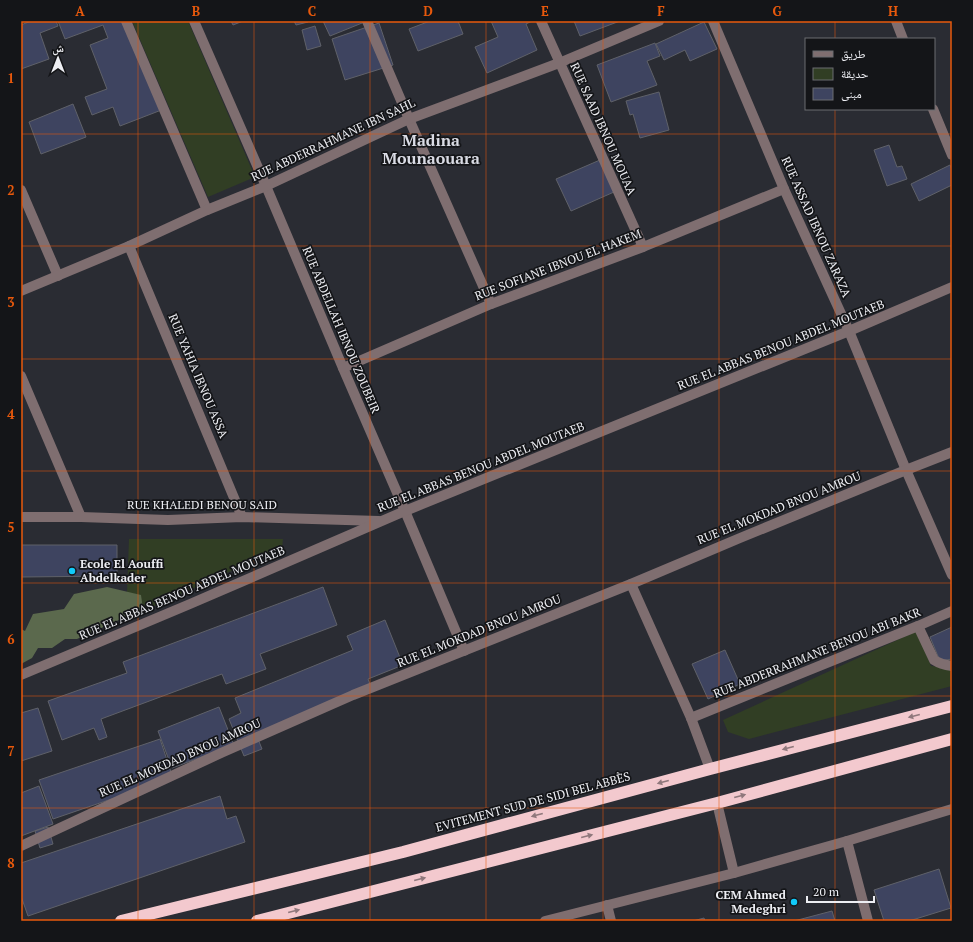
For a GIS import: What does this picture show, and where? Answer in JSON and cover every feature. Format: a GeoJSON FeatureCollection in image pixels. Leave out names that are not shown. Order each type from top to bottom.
{"type":"FeatureCollection","features":[{"type":"Feature","properties":{"kind":"highway","name":"EVITEMENT SUD DE SIDI BEL ABBÈS"},"geometry":{"type":"LineString","coordinates":[[121,921],[402,852],[952,706]]}},
{"type":"Feature","properties":{"kind":"highway"},"geometry":{"type":"LineString","coordinates":[[257,921],[717,803],[952,739]]}},
{"type":"Feature","properties":{"kind":"street"},"geometry":{"type":"LineString","coordinates":[[126,21],[207,210]]}},
{"type":"Feature","properties":{"kind":"street","name":"RUE ABDELLAH IBNOU ZOUBEIR"},"geometry":{"type":"LineString","coordinates":[[194,21],[464,650]]}},
{"type":"Feature","properties":{"kind":"street"},"geometry":{"type":"LineString","coordinates":[[367,21],[491,304]]}},
{"type":"Feature","properties":{"kind":"street","name":"RUE SAAD IBNOU MOUAA"},"geometry":{"type":"LineString","coordinates":[[541,21],[643,247]]}},
{"type":"Feature","properties":{"kind":"street","name":"RUE ABDERRAHMANE IBN SAHL"},"geometry":{"type":"LineString","coordinates":[[21,291],[266,186],[409,119],[559,63],[659,21]]}},
{"type":"Feature","properties":{"kind":"street","name":"RUE ASSAD IBNOU ZARAZA"},"geometry":{"type":"LineString","coordinates":[[713,21],[784,189],[849,331],[906,470],[952,575]]}},
{"type":"Feature","properties":{"kind":"street"},"geometry":{"type":"LineString","coordinates":[[896,21],[903,38]]}},
{"type":"Feature","properties":{"kind":"street"},"geometry":{"type":"LineString","coordinates":[[933,110],[952,155]]}},
{"type":"Feature","properties":{"kind":"street","name":"RUE SOFIANE IBNOU EL HAKEM"},"geometry":{"type":"LineString","coordinates":[[343,368],[491,304],[643,247],[784,189]]}},
{"type":"Feature","properties":{"kind":"street"},"geometry":{"type":"LineString","coordinates":[[21,190],[58,276]]}},
{"type":"Feature","properties":{"kind":"street","name":"RUE YAHIA IBNOU ASSA"},"geometry":{"type":"LineString","coordinates":[[129,246],[242,516]]}},
{"type":"Feature","properties":{"kind":"street","name":"RUE EL ABBAS BENOU ABDEL MOUTAEB"},"geometry":{"type":"LineString","coordinates":[[21,675],[405,511],[849,331],[952,287]]}},
{"type":"Feature","properties":{"kind":"street"},"geometry":{"type":"LineString","coordinates":[[21,376],[81,516]]}},
{"type":"Feature","properties":{"kind":"street","name":"RUE EL MOKDAD BNOU AMROU"},"geometry":{"type":"LineString","coordinates":[[21,846],[221,753],[353,695],[631,584],[952,452]]}},
{"type":"Feature","properties":{"kind":"street","name":"RUE KHALEDI BENOU SAID"},"geometry":{"type":"LineString","coordinates":[[21,517],[81,516],[168,520],[242,516],[383,521]]}},
{"type":"Feature","properties":{"kind":"street"},"geometry":{"type":"LineString","coordinates":[[631,584],[691,718],[710,769]]}},
{"type":"Feature","properties":{"kind":"street","name":"RUE ABDERRAHMANE BENOU ABI BAKR"},"geometry":{"type":"LineString","coordinates":[[691,718],[952,611]]}},
{"type":"Feature","properties":{"kind":"street"},"geometry":{"type":"LineString","coordinates":[[918,626],[934,660],[938,663],[952,666]]}},
{"type":"Feature","properties":{"kind":"street"},"geometry":{"type":"LineString","coordinates":[[717,803],[734,873]]}},
{"type":"Feature","properties":{"kind":"street"},"geometry":{"type":"LineString","coordinates":[[545,921],[734,873],[952,809]]}},
{"type":"Feature","properties":{"kind":"street"},"geometry":{"type":"LineString","coordinates":[[847,841],[868,921]]}},
{"type":"Feature","properties":{"kind":"street"},"geometry":{"type":"LineString","coordinates":[[607,905],[611,921]]}},
{"type":"Feature","properties":{"kind":"green space"},"geometry":{"type":"Polygon","coordinates":[[[132,21],[188,21],[255,177],[208,197],[132,21]]]}},
{"type":"Feature","properties":{"kind":"green space"},"geometry":{"type":"Polygon","coordinates":[[[129,539],[283,539],[282,548],[126,619],[129,539]]]}},
{"type":"Feature","properties":{"kind":"green space"},"geometry":{"type":"Polygon","coordinates":[[[107,587],[141,595],[143,609],[77,639],[65,639],[52,648],[38,648],[32,658],[21,664],[21,629],[25,631],[33,614],[64,609],[74,594],[107,587]]]}},
{"type":"Feature","properties":{"kind":"green space"},"geometry":{"type":"Polygon","coordinates":[[[917,631],[931,666],[952,668],[952,686],[749,739],[728,732],[723,720],[917,631]]]}},
{"type":"Feature","properties":{"kind":"building"},"geometry":{"type":"Polygon","coordinates":[[[31,21],[56,21],[58,26],[40,33],[49,59],[21,69],[21,25],[31,21]]]}},
{"type":"Feature","properties":{"kind":"building"},"geometry":{"type":"Polygon","coordinates":[[[58,21],[125,21],[164,109],[120,126],[113,107],[92,115],[85,97],[107,89],[90,45],[108,38],[103,25],[65,39],[58,21]]]}},
{"type":"Feature","properties":{"kind":"building"},"geometry":{"type":"Polygon","coordinates":[[[231,21],[243,21],[233,25],[231,21]]]}},
{"type":"Feature","properties":{"kind":"building"},"geometry":{"type":"Polygon","coordinates":[[[294,21],[307,21],[308,22],[296,25],[294,21]]]}},
{"type":"Feature","properties":{"kind":"building"},"geometry":{"type":"Polygon","coordinates":[[[323,21],[367,21],[330,36],[323,21]]]}},
{"type":"Feature","properties":{"kind":"building"},"geometry":{"type":"Polygon","coordinates":[[[430,21],[458,21],[463,34],[418,51],[409,29],[430,21]]]}},
{"type":"Feature","properties":{"kind":"building"},"geometry":{"type":"Polygon","coordinates":[[[491,21],[532,21],[526,24],[537,50],[487,73],[475,47],[498,37],[491,21]]]}},
{"type":"Feature","properties":{"kind":"building"},"geometry":{"type":"Polygon","coordinates":[[[574,21],[620,21],[580,36],[574,21]]]}},
{"type":"Feature","properties":{"kind":"building"},"geometry":{"type":"Polygon","coordinates":[[[704,22],[717,49],[690,61],[685,50],[664,60],[656,44],[704,22]]]}},
{"type":"Feature","properties":{"kind":"building"},"geometry":{"type":"Polygon","coordinates":[[[379,23],[393,65],[345,80],[332,39],[379,23]]]}},
{"type":"Feature","properties":{"kind":"building"},"geometry":{"type":"Polygon","coordinates":[[[315,26],[321,46],[307,50],[302,30],[315,26]]]}},
{"type":"Feature","properties":{"kind":"building"},"geometry":{"type":"Polygon","coordinates":[[[655,43],[660,56],[647,61],[657,85],[611,102],[597,65],[655,43]]]}},
{"type":"Feature","properties":{"kind":"building"},"geometry":{"type":"Polygon","coordinates":[[[659,92],[669,130],[640,138],[633,114],[630,115],[626,101],[659,92]]]}},
{"type":"Feature","properties":{"kind":"building"},"geometry":{"type":"Polygon","coordinates":[[[73,104],[86,137],[41,154],[29,122],[73,104]]]}},
{"type":"Feature","properties":{"kind":"building"},"geometry":{"type":"Polygon","coordinates":[[[889,145],[897,167],[902,166],[907,179],[887,186],[874,150],[889,145]]]}},
{"type":"Feature","properties":{"kind":"building"},"geometry":{"type":"Polygon","coordinates":[[[600,160],[614,192],[571,211],[556,179],[600,160]]]}},
{"type":"Feature","properties":{"kind":"building"},"geometry":{"type":"Polygon","coordinates":[[[950,165],[952,170],[952,185],[919,201],[911,184],[950,165]]]}},
{"type":"Feature","properties":{"kind":"building"},"geometry":{"type":"Polygon","coordinates":[[[21,545],[117,545],[117,576],[21,577],[21,545]]]}},
{"type":"Feature","properties":{"kind":"building"},"geometry":{"type":"Polygon","coordinates":[[[323,587],[337,625],[260,654],[266,669],[226,684],[222,674],[101,719],[107,737],[99,740],[94,728],[62,740],[48,701],[127,673],[123,662],[323,587]]]}},
{"type":"Feature","properties":{"kind":"building"},"geometry":{"type":"Polygon","coordinates":[[[385,620],[403,665],[368,679],[371,687],[256,734],[262,749],[244,756],[229,719],[241,713],[235,698],[353,650],[347,636],[385,620]]]}},
{"type":"Feature","properties":{"kind":"building"},"geometry":{"type":"Polygon","coordinates":[[[952,627],[952,659],[940,661],[930,637],[952,627]]]}},
{"type":"Feature","properties":{"kind":"building"},"geometry":{"type":"Polygon","coordinates":[[[725,650],[740,684],[708,699],[692,664],[725,650]]]}},
{"type":"Feature","properties":{"kind":"building"},"geometry":{"type":"Polygon","coordinates":[[[219,707],[234,745],[172,768],[158,731],[219,707]]]}},
{"type":"Feature","properties":{"kind":"building"},"geometry":{"type":"Polygon","coordinates":[[[38,708],[52,751],[21,761],[21,713],[38,708]]]}},
{"type":"Feature","properties":{"kind":"building"},"geometry":{"type":"Polygon","coordinates":[[[160,739],[173,778],[53,819],[39,780],[160,739]]]}},
{"type":"Feature","properties":{"kind":"building"},"geometry":{"type":"Polygon","coordinates":[[[39,786],[53,824],[21,836],[21,793],[39,786]]]}},
{"type":"Feature","properties":{"kind":"building"},"geometry":{"type":"Polygon","coordinates":[[[220,796],[227,819],[236,816],[245,842],[28,916],[21,896],[21,863],[220,796]]]}},
{"type":"Feature","properties":{"kind":"building"},"geometry":{"type":"Polygon","coordinates":[[[48,827],[53,844],[40,848],[35,831],[48,827]]]}},
{"type":"Feature","properties":{"kind":"building"},"geometry":{"type":"Polygon","coordinates":[[[939,869],[951,908],[909,921],[884,921],[874,890],[939,869]]]}},
{"type":"Feature","properties":{"kind":"building"},"geometry":{"type":"Polygon","coordinates":[[[832,911],[835,921],[794,921],[832,911]]]}},
{"type":"Feature","properties":{"kind":"building"},"geometry":{"type":"Polygon","coordinates":[[[704,918],[705,921],[693,921],[704,918]]]}},
{"type":"Feature","properties":{"kind":"place","name":"Ecole El Aouffi Abdelkader"},"geometry":{"type":"Point","coordinates":[72,571]}},
{"type":"Feature","properties":{"kind":"place","name":"CEM Ahmed Medeghri"},"geometry":{"type":"Point","coordinates":[794,902]}},
{"type":"Feature","properties":{"kind":"district","name":"Madina Mounaouara"},"geometry":{"type":"Point","coordinates":[431,149]}}]}
